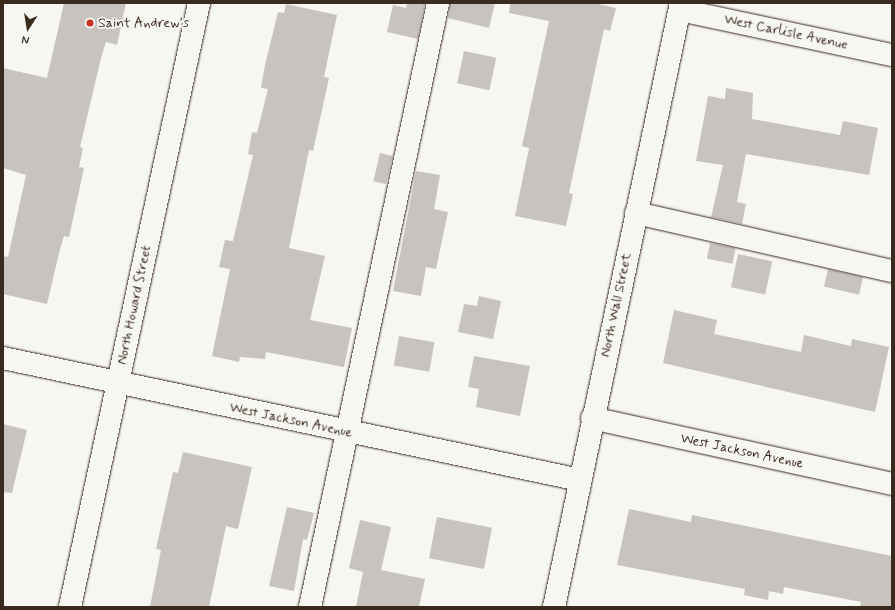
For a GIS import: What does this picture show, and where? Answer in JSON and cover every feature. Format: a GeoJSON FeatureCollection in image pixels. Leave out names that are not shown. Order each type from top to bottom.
{"type":"FeatureCollection","features":[{"type":"Feature","properties":{"kind":"street","name":"North Howard Street"},"geometry":{"type":"LineString","coordinates":[[70,607],[199,3]]}},
{"type":"Feature","properties":{"kind":"street"},"geometry":{"type":"LineString","coordinates":[[310,607],[438,3]]}},
{"type":"Feature","properties":{"kind":"street","name":"West Carlisle Avenue"},"geometry":{"type":"LineString","coordinates":[[680,6],[892,55]]}},
{"type":"Feature","properties":{"kind":"street","name":"North Wall Street"},"geometry":{"type":"LineString","coordinates":[[554,607],[592,418],[680,6]]}},
{"type":"Feature","properties":{"kind":"street"},"geometry":{"type":"LineString","coordinates":[[636,213],[892,271]]}},
{"type":"Feature","properties":{"kind":"street","name":"West Jackson Avenue"},"geometry":{"type":"LineString","coordinates":[[3,358],[580,480]]}},
{"type":"Feature","properties":{"kind":"street","name":"West Jackson Avenue"},"geometry":{"type":"LineString","coordinates":[[592,418],[892,484]]}},
{"type":"Feature","properties":{"kind":"building"},"geometry":{"type":"Polygon","coordinates":[[[64,3],[126,3],[117,45],[106,42],[101,58],[80,147],[83,148],[79,167],[84,168],[69,237],[64,236],[47,304],[3,294],[3,256],[8,257],[26,175],[3,168],[3,68],[47,78],[64,3]]]}},
{"type":"Feature","properties":{"kind":"building"},"geometry":{"type":"Polygon","coordinates":[[[407,3],[425,3],[418,39],[387,32],[393,5],[406,8],[407,3]]]}},
{"type":"Feature","properties":{"kind":"building"},"geometry":{"type":"Polygon","coordinates":[[[450,3],[495,3],[489,28],[448,18],[450,3]]]}},
{"type":"Feature","properties":{"kind":"building"},"geometry":{"type":"Polygon","coordinates":[[[510,3],[594,3],[616,8],[610,31],[604,29],[569,193],[573,194],[566,226],[515,216],[529,148],[522,146],[549,21],[509,13],[510,3]]]}},
{"type":"Feature","properties":{"kind":"building"},"geometry":{"type":"Polygon","coordinates":[[[286,4],[337,15],[324,77],[329,78],[313,151],[309,150],[289,248],[325,256],[310,320],[352,328],[344,367],[266,352],[265,359],[240,357],[239,362],[212,356],[230,269],[219,267],[225,240],[233,241],[253,155],[248,154],[252,132],[257,133],[268,89],[261,88],[265,65],[278,12],[284,13],[286,4]]]}},
{"type":"Feature","properties":{"kind":"building"},"geometry":{"type":"Polygon","coordinates":[[[464,51],[496,58],[489,90],[457,83],[464,51]]]}},
{"type":"Feature","properties":{"kind":"building"},"geometry":{"type":"Polygon","coordinates":[[[726,88],[753,93],[752,119],[840,135],[843,121],[878,128],[869,175],[746,154],[737,202],[746,204],[742,224],[711,217],[723,165],[696,161],[708,96],[725,99],[726,88]]]}},
{"type":"Feature","properties":{"kind":"building"},"geometry":{"type":"Polygon","coordinates":[[[380,153],[393,156],[386,184],[373,181],[380,153]]]}},
{"type":"Feature","properties":{"kind":"building"},"geometry":{"type":"Polygon","coordinates":[[[416,171],[440,175],[434,209],[448,212],[436,269],[426,267],[421,296],[393,291],[416,171]]]}},
{"type":"Feature","properties":{"kind":"building"},"geometry":{"type":"Polygon","coordinates":[[[710,243],[736,248],[732,264],[707,259],[710,243]]]}},
{"type":"Feature","properties":{"kind":"building"},"geometry":{"type":"Polygon","coordinates":[[[738,254],[772,261],[765,295],[731,287],[738,254]]]}},
{"type":"Feature","properties":{"kind":"building"},"geometry":{"type":"Polygon","coordinates":[[[828,269],[863,277],[859,295],[824,287],[828,269]]]}},
{"type":"Feature","properties":{"kind":"building"},"geometry":{"type":"Polygon","coordinates":[[[479,296],[501,301],[493,339],[458,332],[464,304],[477,306],[479,296]]]}},
{"type":"Feature","properties":{"kind":"building"},"geometry":{"type":"Polygon","coordinates":[[[674,310],[717,320],[714,334],[801,352],[804,335],[851,346],[852,339],[889,347],[875,412],[663,363],[674,310]]]}},
{"type":"Feature","properties":{"kind":"building"},"geometry":{"type":"Polygon","coordinates":[[[399,336],[434,342],[429,372],[394,366],[399,336]]]}},
{"type":"Feature","properties":{"kind":"building"},"geometry":{"type":"Polygon","coordinates":[[[474,356],[530,366],[520,416],[476,407],[479,389],[468,387],[474,356]]]}},
{"type":"Feature","properties":{"kind":"building"},"geometry":{"type":"Polygon","coordinates":[[[3,424],[27,430],[12,493],[3,492],[3,424]]]}},
{"type":"Feature","properties":{"kind":"building"},"geometry":{"type":"Polygon","coordinates":[[[183,452],[252,467],[238,529],[226,526],[209,607],[150,607],[161,550],[156,549],[173,472],[178,473],[183,452]]]}},
{"type":"Feature","properties":{"kind":"building"},"geometry":{"type":"Polygon","coordinates":[[[287,507],[314,513],[307,540],[303,539],[294,591],[269,586],[287,507]]]}},
{"type":"Feature","properties":{"kind":"building"},"geometry":{"type":"Polygon","coordinates":[[[629,509],[691,522],[692,515],[892,556],[892,607],[860,607],[861,602],[784,587],[783,594],[769,591],[768,600],[744,595],[745,589],[617,565],[629,509]]]}},
{"type":"Feature","properties":{"kind":"building"},"geometry":{"type":"Polygon","coordinates":[[[437,517],[492,528],[484,569],[429,558],[437,517]]]}},
{"type":"Feature","properties":{"kind":"building"},"geometry":{"type":"Polygon","coordinates":[[[360,520],[391,527],[381,570],[425,579],[419,607],[356,607],[363,572],[349,568],[360,520]]]}},
{"type":"Feature","properties":{"kind":"place","name":"Saint Andrew's"},"geometry":{"type":"Point","coordinates":[90,23]}}]}
